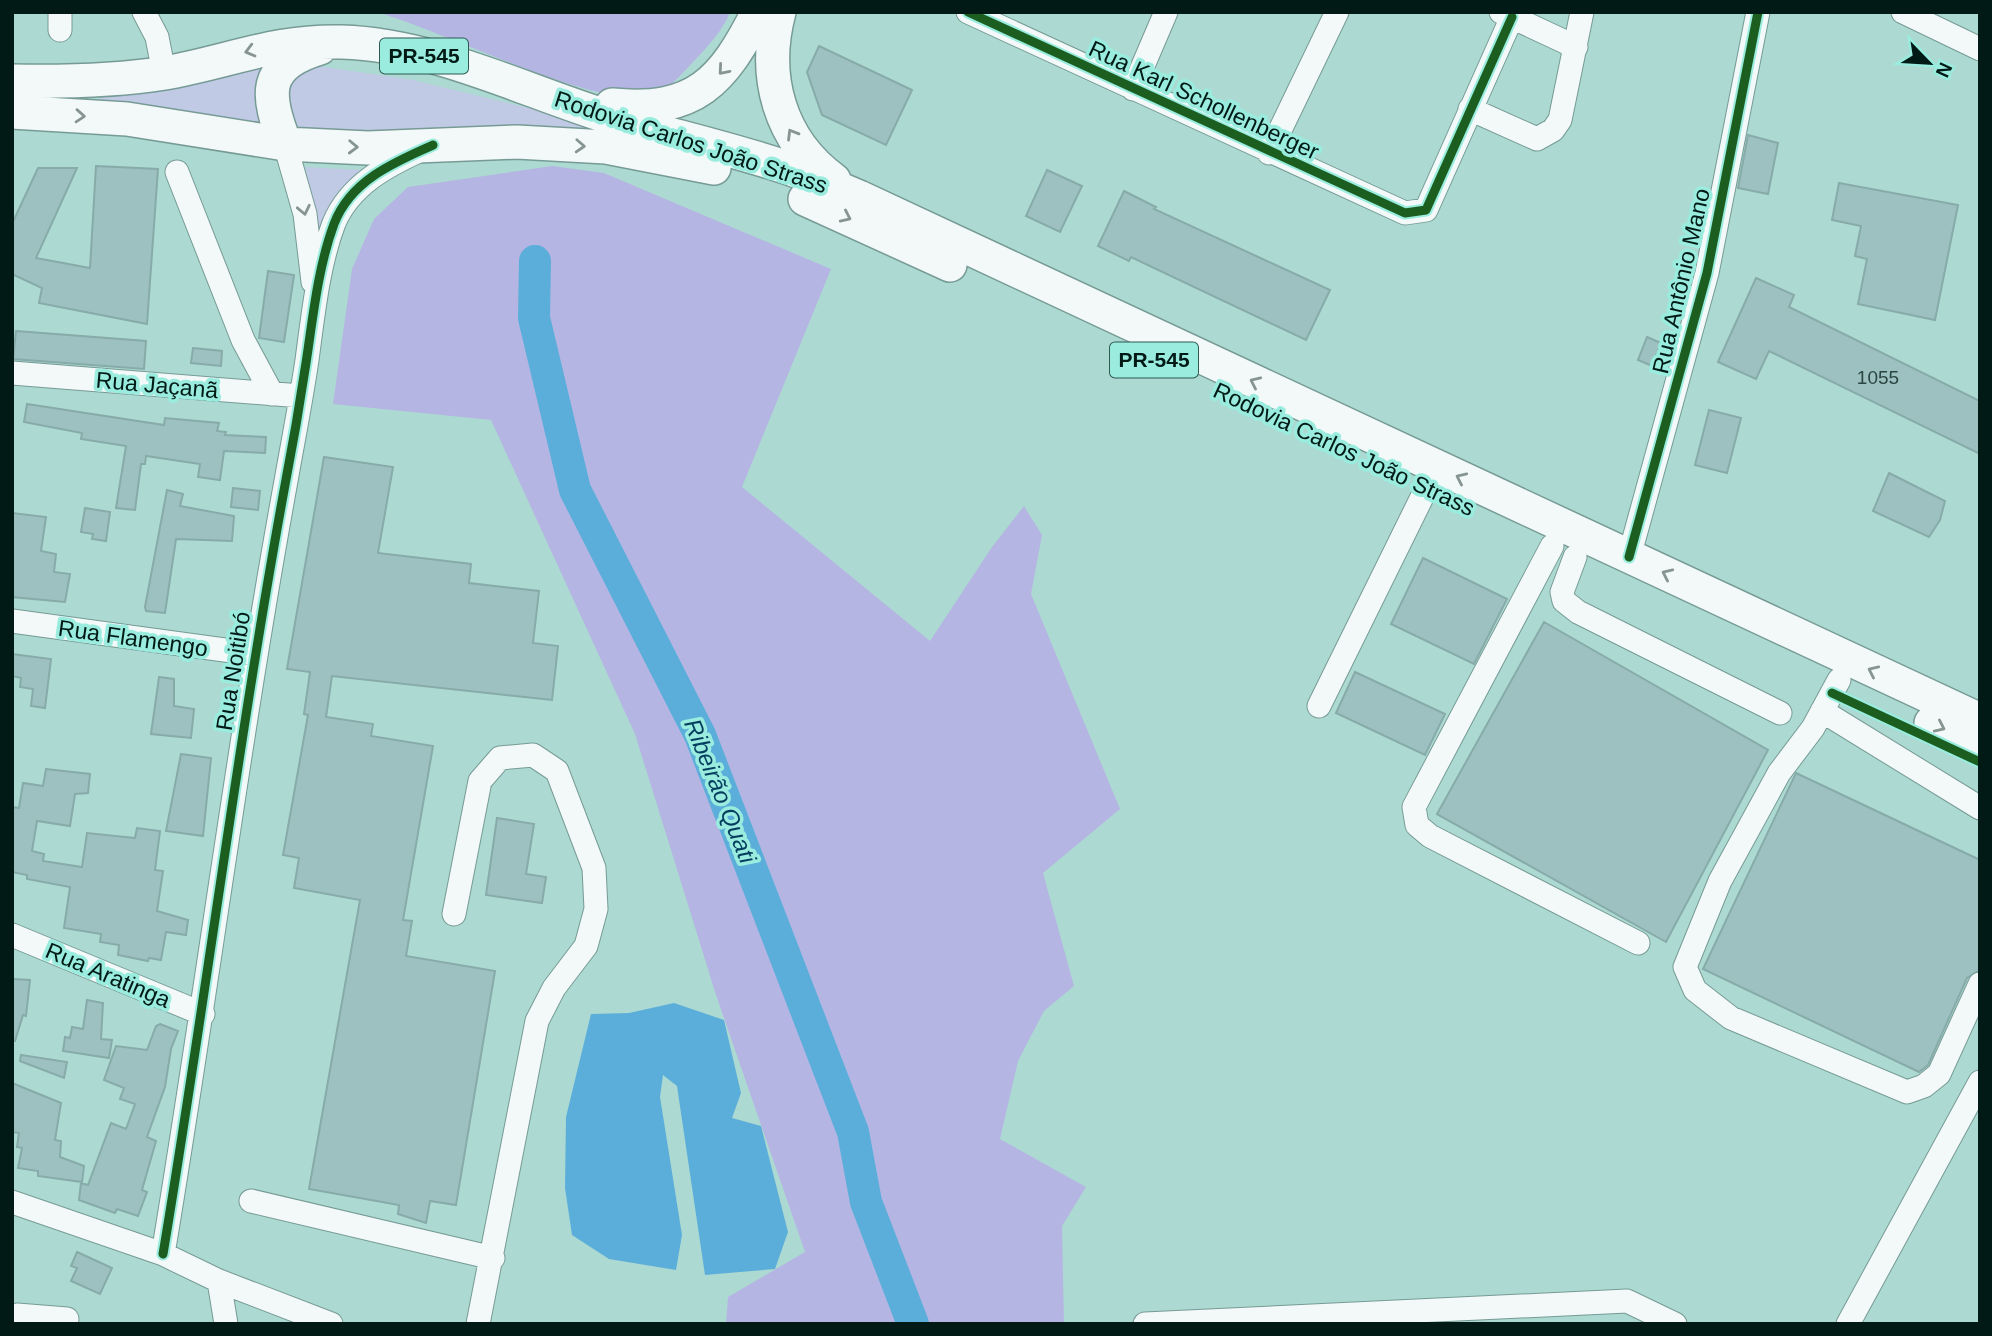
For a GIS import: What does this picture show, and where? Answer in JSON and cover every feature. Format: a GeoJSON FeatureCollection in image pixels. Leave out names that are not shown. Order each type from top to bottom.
{"type":"FeatureCollection","features":[{"type":"Feature","properties":{"kind":"highway"},"geometry":{"type":"LineString","coordinates":[[553,98],[636,107],[681,101],[718,77],[739,50],[758,12]]}},
{"type":"Feature","properties":{"kind":"highway"},"geometry":{"type":"LineString","coordinates":[[779,12],[772,54],[772,80],[784,120],[809,158],[859,197]]}},
{"type":"Feature","properties":{"kind":"highway"},"geometry":{"type":"LineString","coordinates":[[12,81],[72,82],[163,73],[260,48],[342,42]]}},
{"type":"Feature","properties":{"kind":"highway"},"geometry":{"type":"LineString","coordinates":[[285,144],[270,100],[274,80],[280,71],[301,54],[342,42]]}},
{"type":"Feature","properties":{"kind":"highway","name":"Rodovia Carlos João Strass"},"geometry":{"type":"LineString","coordinates":[[342,42],[416,54],[788,168],[859,197],[1980,720]]}},
{"type":"Feature","properties":{"kind":"highway","name":"Rodovia Carlos João Strass"},"geometry":{"type":"LineString","coordinates":[[12,112],[127,119],[285,144],[369,148],[517,142],[606,147],[678,159],[746,177],[832,211],[1980,746]]}},
{"type":"Feature","properties":{"kind":"street"},"geometry":{"type":"LineString","coordinates":[[144,12],[158,37],[163,73]]}},
{"type":"Feature","properties":{"kind":"street","name":"Rua Karl Schollenberger"},"geometry":{"type":"LineString","coordinates":[[968,12],[1269,153],[1405,213],[1426,210],[1470,109]]}},
{"type":"Feature","properties":{"kind":"street"},"geometry":{"type":"LineString","coordinates":[[1133,89],[1166,12]]}},
{"type":"Feature","properties":{"kind":"street"},"geometry":{"type":"LineString","coordinates":[[1269,153],[1337,12]]}},
{"type":"Feature","properties":{"kind":"street"},"geometry":{"type":"LineString","coordinates":[[1576,47],[1506,15],[1470,109],[1537,139],[1553,130],[1560,120],[1576,47],[1582,12]]}},
{"type":"Feature","properties":{"kind":"street","name":"Rua Antônio Mano"},"geometry":{"type":"LineString","coordinates":[[1629,557],[1707,273],[1758,12]]}},
{"type":"Feature","properties":{"kind":"street"},"geometry":{"type":"LineString","coordinates":[[1903,12],[1980,49]]}},
{"type":"Feature","properties":{"kind":"street","name":"Rua Noitibó"},"geometry":{"type":"LineString","coordinates":[[285,144],[305,214],[315,303]]}},
{"type":"Feature","properties":{"kind":"street","name":"Rua Noitibó"},"geometry":{"type":"LineString","coordinates":[[163,1254],[203,1014],[254,654],[301,396],[315,303],[334,223],[352,196],[374,175],[433,145]]}},
{"type":"Feature","properties":{"kind":"street"},"geometry":{"type":"LineString","coordinates":[[177,172],[243,340],[272,394]]}},
{"type":"Feature","properties":{"kind":"street","name":"Rua Jaçanã"},"geometry":{"type":"LineString","coordinates":[[12,373],[301,396]]}},
{"type":"Feature","properties":{"kind":"street"},"geometry":{"type":"LineString","coordinates":[[1319,706],[1427,487]]}},
{"type":"Feature","properties":{"kind":"street"},"geometry":{"type":"LineString","coordinates":[[1563,551],[1564,601],[1780,713]]}},
{"type":"Feature","properties":{"kind":"street"},"geometry":{"type":"LineString","coordinates":[[1563,551],[1414,807],[1417,825],[1430,836],[1638,943]]}},
{"type":"Feature","properties":{"kind":"street","name":"Rua Flamengo"},"geometry":{"type":"LineString","coordinates":[[12,621],[254,654]]}},
{"type":"Feature","properties":{"kind":"street"},"geometry":{"type":"LineString","coordinates":[[1839,680],[1822,711],[1779,773],[1720,881],[1685,967],[1695,990],[1731,1018],[1907,1091],[1924,1086],[1939,1074],[1980,984]]}},
{"type":"Feature","properties":{"kind":"street"},"geometry":{"type":"LineString","coordinates":[[1822,711],[1980,808]]}},
{"type":"Feature","properties":{"kind":"street"},"geometry":{"type":"LineString","coordinates":[[454,914],[480,781],[500,758],[533,755],[557,771],[594,868],[596,909],[586,946],[554,988],[537,1021],[478,1324]]}},
{"type":"Feature","properties":{"kind":"street","name":"Rua Aratinga"},"geometry":{"type":"LineString","coordinates":[[12,935],[203,1014]]}},
{"type":"Feature","properties":{"kind":"street"},"geometry":{"type":"LineString","coordinates":[[1848,1324],[1980,1082]]}},
{"type":"Feature","properties":{"kind":"street"},"geometry":{"type":"LineString","coordinates":[[251,1201],[492,1258]]}},
{"type":"Feature","properties":{"kind":"street"},"geometry":{"type":"LineString","coordinates":[[12,1202],[163,1254],[219,1281],[331,1324]]}},
{"type":"Feature","properties":{"kind":"street"},"geometry":{"type":"LineString","coordinates":[[219,1281],[226,1324]]}},
{"type":"Feature","properties":{"kind":"street"},"geometry":{"type":"LineString","coordinates":[[1144,1324],[1525,1315],[1627,1300],[1675,1324]]}},
{"type":"Feature","properties":{"kind":"street"},"geometry":{"type":"LineString","coordinates":[[12,1319],[17,1315],[67,1319]]}},
{"type":"Feature","properties":{"kind":"shaded area"},"geometry":{"type":"Polygon","coordinates":[[[375,12],[730,12],[715,38],[672,84],[655,95],[632,98],[560,81],[375,12]]]}},
{"type":"Feature","properties":{"kind":"shaded area"},"geometry":{"type":"Polygon","coordinates":[[[271,63],[268,129],[101,100],[99,96],[271,63]]]}},
{"type":"Feature","properties":{"kind":"shaded area"},"geometry":{"type":"Polygon","coordinates":[[[311,65],[413,80],[653,138],[304,132],[290,127],[286,82],[311,65]]]}},
{"type":"Feature","properties":{"kind":"shaded area"},"geometry":{"type":"Polygon","coordinates":[[[552,166],[604,173],[831,269],[742,487],[930,641],[992,547],[1024,506],[1042,535],[1031,594],[1120,809],[1043,873],[1074,986],[1044,1011],[1018,1061],[1000,1139],[1086,1187],[1062,1226],[1064,1324],[726,1324],[728,1297],[805,1252],[716,995],[635,734],[491,420],[333,404],[352,269],[374,219],[408,187],[552,166]]]}},
{"type":"Feature","properties":{"kind":"shaded area"},"geometry":{"type":"Polygon","coordinates":[[[305,167],[363,170],[318,270],[318,221],[305,167]]]}},
{"type":"Feature","properties":{"kind":"shaded area"},"geometry":{"type":"Polygon","coordinates":[[[674,1003],[724,1020],[741,1093],[732,1118],[761,1126],[788,1232],[775,1269],[705,1275],[677,1086],[663,1075],[660,1097],[682,1235],[676,1270],[609,1259],[572,1235],[565,1188],[566,1117],[591,1014],[629,1013],[674,1003]]]}},
{"type":"Feature","properties":{"kind":"building"},"geometry":{"type":"Polygon","coordinates":[[[819,46],[912,90],[886,145],[822,115],[807,72],[819,46]]]}},
{"type":"Feature","properties":{"kind":"building"},"geometry":{"type":"Polygon","coordinates":[[[1748,135],[1778,143],[1768,194],[1738,188],[1748,135]]]}},
{"type":"Feature","properties":{"kind":"building"},"geometry":{"type":"Polygon","coordinates":[[[96,166],[158,169],[147,324],[39,303],[42,288],[12,274],[12,224],[38,168],[77,168],[36,258],[90,268],[96,166]]]}},
{"type":"Feature","properties":{"kind":"building"},"geometry":{"type":"Polygon","coordinates":[[[1047,170],[1082,186],[1060,232],[1026,216],[1047,170]]]}},
{"type":"Feature","properties":{"kind":"building"},"geometry":{"type":"Polygon","coordinates":[[[1839,183],[1958,205],[1935,320],[1858,304],[1867,259],[1855,256],[1861,226],[1832,220],[1839,183]]]}},
{"type":"Feature","properties":{"kind":"building"},"geometry":{"type":"Polygon","coordinates":[[[1124,191],[1156,207],[1154,209],[1330,290],[1306,340],[1131,257],[1129,261],[1098,246],[1124,191]]]}},
{"type":"Feature","properties":{"kind":"building"},"geometry":{"type":"Polygon","coordinates":[[[268,271],[294,275],[284,342],[259,338],[268,271]]]}},
{"type":"Feature","properties":{"kind":"building"},"geometry":{"type":"Polygon","coordinates":[[[1756,278],[1794,295],[1789,307],[1980,401],[1980,454],[1769,351],[1756,379],[1718,362],[1756,278]]]}},
{"type":"Feature","properties":{"kind":"building"},"geometry":{"type":"Polygon","coordinates":[[[16,331],[146,341],[144,369],[13,359],[16,331]]]}},
{"type":"Feature","properties":{"kind":"building"},"geometry":{"type":"Polygon","coordinates":[[[1647,337],[1661,343],[1652,366],[1638,360],[1647,337]]]}},
{"type":"Feature","properties":{"kind":"building"},"geometry":{"type":"Polygon","coordinates":[[[193,348],[222,351],[221,366],[191,363],[193,348]]]}},
{"type":"Feature","properties":{"kind":"building"},"geometry":{"type":"Polygon","coordinates":[[[27,404],[164,425],[165,418],[219,423],[217,431],[226,432],[225,435],[266,437],[265,453],[224,451],[220,480],[198,477],[200,464],[146,456],[145,464],[141,464],[135,510],[116,508],[126,446],[81,439],[82,433],[24,422],[27,404]]]}},
{"type":"Feature","properties":{"kind":"building"},"geometry":{"type":"Polygon","coordinates":[[[1709,410],[1741,418],[1727,473],[1695,465],[1709,410]]]}},
{"type":"Feature","properties":{"kind":"building"},"geometry":{"type":"Polygon","coordinates":[[[324,457],[393,467],[378,553],[471,564],[469,583],[539,591],[533,643],[558,646],[552,700],[332,676],[326,717],[373,724],[371,736],[433,746],[403,920],[412,921],[406,956],[495,971],[456,1205],[430,1201],[426,1223],[398,1214],[399,1205],[309,1189],[360,900],[294,888],[299,858],[283,855],[308,715],[304,714],[310,672],[287,669],[324,457]]]}},
{"type":"Feature","properties":{"kind":"building"},"geometry":{"type":"Polygon","coordinates":[[[1889,473],[1945,501],[1940,520],[1929,537],[1873,511],[1889,473]]]}},
{"type":"Feature","properties":{"kind":"building"},"geometry":{"type":"Polygon","coordinates":[[[233,488],[260,491],[258,510],[231,507],[233,488]]]}},
{"type":"Feature","properties":{"kind":"building"},"geometry":{"type":"Polygon","coordinates":[[[167,490],[183,494],[180,506],[234,516],[232,541],[176,539],[165,613],[146,611],[145,607],[167,490]]]}},
{"type":"Feature","properties":{"kind":"building"},"geometry":{"type":"Polygon","coordinates":[[[85,508],[110,512],[106,541],[92,539],[93,534],[81,532],[85,508]]]}},
{"type":"Feature","properties":{"kind":"building"},"geometry":{"type":"Polygon","coordinates":[[[12,513],[46,517],[41,551],[56,554],[54,572],[70,574],[65,602],[12,597],[12,513]]]}},
{"type":"Feature","properties":{"kind":"building"},"geometry":{"type":"Polygon","coordinates":[[[1423,558],[1507,599],[1474,664],[1391,624],[1423,558]]]}},
{"type":"Feature","properties":{"kind":"building"},"geometry":{"type":"Polygon","coordinates":[[[1544,622],[1768,750],[1666,942],[1437,814],[1544,622]]]}},
{"type":"Feature","properties":{"kind":"building"},"geometry":{"type":"Polygon","coordinates":[[[12,654],[51,659],[45,708],[31,706],[33,689],[20,687],[21,678],[12,676],[12,654]]]}},
{"type":"Feature","properties":{"kind":"building"},"geometry":{"type":"Polygon","coordinates":[[[1355,672],[1445,714],[1425,755],[1336,713],[1355,672]]]}},
{"type":"Feature","properties":{"kind":"building"},"geometry":{"type":"Polygon","coordinates":[[[159,677],[174,679],[174,706],[194,709],[191,738],[151,734],[159,677]]]}},
{"type":"Feature","properties":{"kind":"building"},"geometry":{"type":"Polygon","coordinates":[[[181,754],[211,758],[203,836],[166,831],[181,754]]]}},
{"type":"Feature","properties":{"kind":"building"},"geometry":{"type":"Polygon","coordinates":[[[46,769],[90,774],[88,793],[75,794],[70,826],[37,821],[32,851],[44,854],[43,861],[82,867],[87,833],[135,838],[137,828],[160,831],[155,870],[163,871],[157,911],[188,920],[186,935],[166,932],[161,960],[149,958],[148,961],[118,955],[119,945],[100,942],[101,934],[64,928],[70,887],[27,879],[27,875],[12,872],[12,807],[19,808],[23,783],[43,786],[46,769]]]}},
{"type":"Feature","properties":{"kind":"building"},"geometry":{"type":"Polygon","coordinates":[[[1796,773],[1980,860],[1980,970],[1967,978],[1928,1065],[1919,1072],[1703,969],[1796,773]]]}},
{"type":"Feature","properties":{"kind":"building"},"geometry":{"type":"Polygon","coordinates":[[[497,818],[534,824],[526,874],[546,877],[542,903],[486,895],[497,818]]]}},
{"type":"Feature","properties":{"kind":"building"},"geometry":{"type":"Polygon","coordinates":[[[13,979],[30,980],[26,1016],[23,1015],[15,1041],[12,1041],[13,979]]]}},
{"type":"Feature","properties":{"kind":"building"},"geometry":{"type":"Polygon","coordinates":[[[87,1000],[103,1003],[101,1039],[112,1040],[109,1058],[63,1051],[65,1037],[70,1038],[72,1027],[83,1029],[87,1000]]]}},
{"type":"Feature","properties":{"kind":"building"},"geometry":{"type":"Polygon","coordinates":[[[160,1024],[178,1031],[171,1049],[165,1087],[147,1137],[156,1141],[142,1190],[147,1192],[138,1216],[117,1209],[115,1213],[79,1200],[81,1183],[88,1185],[111,1123],[126,1129],[135,1104],[120,1099],[124,1088],[104,1080],[116,1046],[147,1050],[156,1026],[160,1024]]]}},
{"type":"Feature","properties":{"kind":"building"},"geometry":{"type":"Polygon","coordinates":[[[21,1055],[67,1062],[64,1078],[20,1061],[21,1055]]]}},
{"type":"Feature","properties":{"kind":"building"},"geometry":{"type":"Polygon","coordinates":[[[12,1083],[61,1103],[55,1140],[61,1141],[60,1157],[84,1166],[82,1182],[38,1176],[38,1171],[18,1168],[22,1148],[17,1147],[19,1133],[12,1132],[12,1083]]]}},
{"type":"Feature","properties":{"kind":"building"},"geometry":{"type":"Polygon","coordinates":[[[77,1252],[112,1268],[100,1294],[71,1281],[77,1268],[71,1266],[77,1252]]]}},
{"type":"Feature","properties":{"kind":"waterway","name":"Ribeirão Quati"},"geometry":{"type":"LineString","coordinates":[[535,261],[534,318],[575,490],[700,735],[853,1132],[866,1202],[913,1324]]}},
{"type":"Feature","properties":{"kind":"cycle path"},"geometry":{"type":"LineString","coordinates":[[968,12],[1405,213],[1426,210],[1512,17]]}},
{"type":"Feature","properties":{"kind":"cycle path"},"geometry":{"type":"LineString","coordinates":[[1629,557],[1707,273],[1758,12]]}},
{"type":"Feature","properties":{"kind":"cycle path"},"geometry":{"type":"LineString","coordinates":[[163,1254],[252,677],[324,257],[334,224],[351,196],[389,166],[433,145]]}},
{"type":"Feature","properties":{"kind":"cycle path"},"geometry":{"type":"LineString","coordinates":[[1832,693],[1980,762]]}}]}
